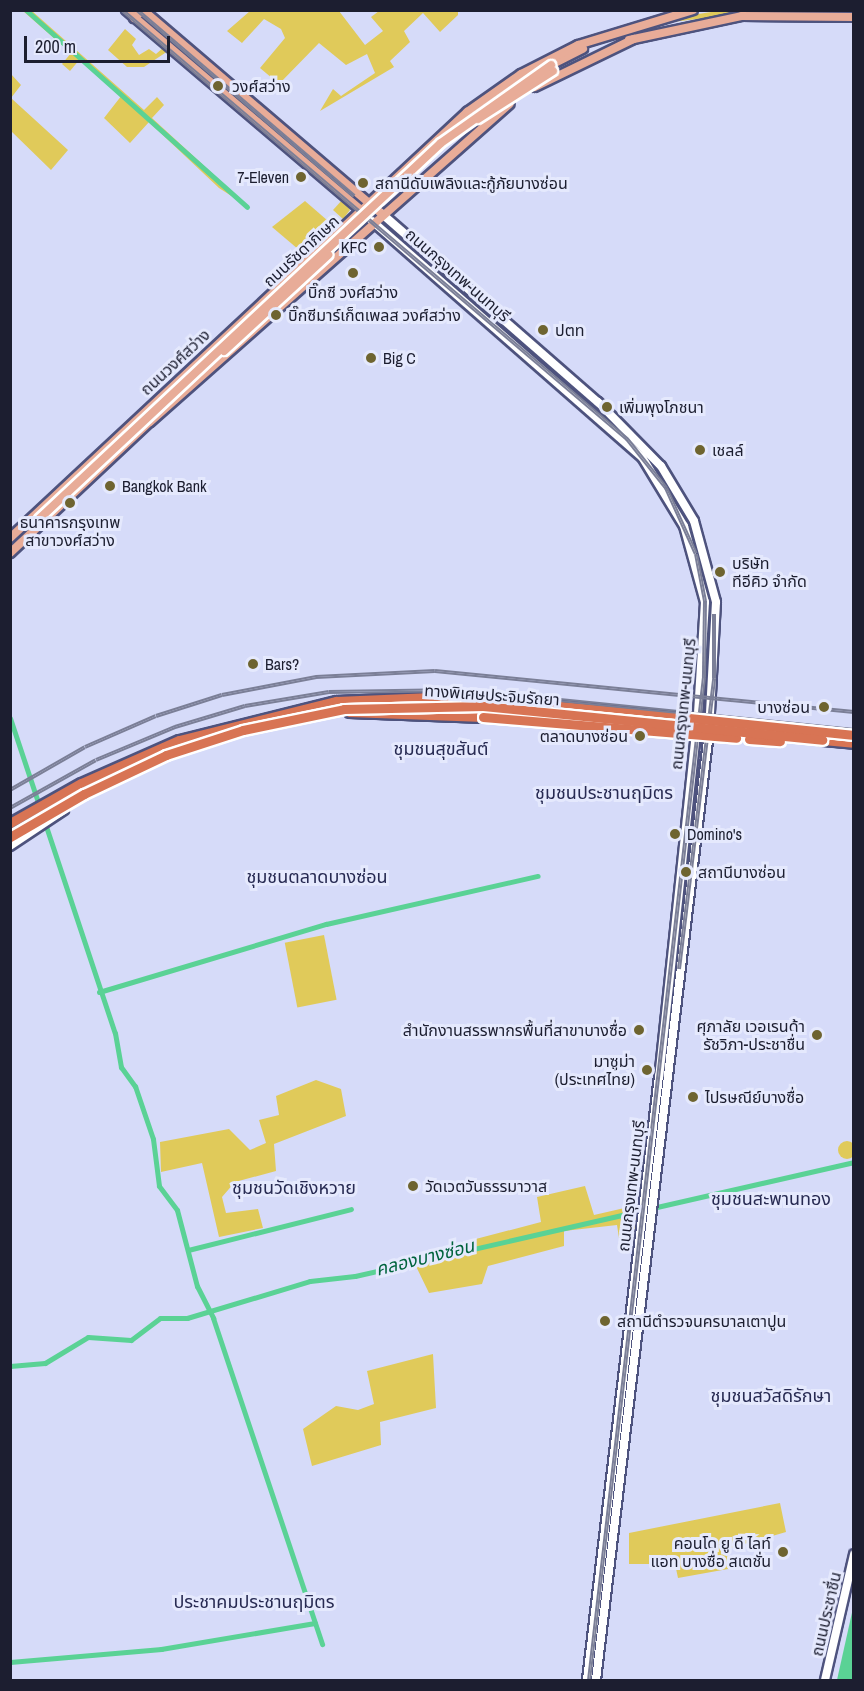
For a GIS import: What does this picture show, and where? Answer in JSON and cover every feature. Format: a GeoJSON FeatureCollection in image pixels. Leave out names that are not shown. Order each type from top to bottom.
{"type":"FeatureCollection","features":[{"type":"Feature","properties":{"kind":"highway","name":"ทางพิเศษประจิมรัถยา"},"geometry":{"type":"LineString","coordinates":[[10,824],[81,783],[179,740],[281,711],[349,699],[486,698],[854,735]]}},
{"type":"Feature","properties":{"kind":"highway","name":"ทางพิเศษประจิมรัถยา"},"geometry":{"type":"LineString","coordinates":[[10,837],[84,794],[166,755],[243,730],[344,709],[483,706],[854,743]]}},
{"type":"Feature","properties":{"kind":"highway"},"geometry":{"type":"LineString","coordinates":[[349,712],[483,717],[768,741],[822,740]]}},
{"type":"Feature","properties":{"kind":"main road","name":"ถนนกรุงเทพ-นนทบุรี"},"geometry":{"type":"LineString","coordinates":[[126,10],[609,424],[653,471],[689,542],[705,602],[697,729],[632,1299],[596,1680]]}},
{"type":"Feature","properties":{"kind":"main road","name":"ถนนกรุงเทพ-นนทบุรี"},"geometry":{"type":"LineString","coordinates":[[143,10],[616,417],[661,466],[700,538],[716,614],[709,732],[652,1213],[587,1680]]}},
{"type":"Feature","properties":{"kind":"main road"},"geometry":{"type":"LineString","coordinates":[[134,18],[143,10]]}},
{"type":"Feature","properties":{"kind":"main road","name":"ถนนรัชดาภิเษก"},"geometry":{"type":"LineString","coordinates":[[360,209],[435,141],[521,74],[606,35],[693,10]]}},
{"type":"Feature","properties":{"kind":"main road","name":"ถนนรัชดาภิเษก"},"geometry":{"type":"LineString","coordinates":[[224,351],[451,141],[552,68],[634,39],[733,17],[854,17]]}},
{"type":"Feature","properties":{"kind":"main road","name":"ถนนรัชดาภิเษก"},"geometry":{"type":"LineString","coordinates":[[10,544],[441,143],[552,68],[606,35]]}},
{"type":"Feature","properties":{"kind":"main road","name":"ถนนรัชดาภิเษก"},"geometry":{"type":"LineString","coordinates":[[381,213],[447,154],[534,88],[634,39]]}},
{"type":"Feature","properties":{"kind":"main road"},"geometry":{"type":"LineString","coordinates":[[435,141],[433,155],[447,154]]}},
{"type":"Feature","properties":{"kind":"main road","name":"ถนนวงศ์สว่าง"},"geometry":{"type":"LineString","coordinates":[[10,538],[360,209]]}},
{"type":"Feature","properties":{"kind":"main road","name":"ถนนวงศ์สว่าง"},"geometry":{"type":"LineString","coordinates":[[150,422],[381,213]]}},
{"type":"Feature","properties":{"kind":"main road"},"geometry":{"type":"LineString","coordinates":[[307,259],[321,259],[320,269]]}},
{"type":"Feature","properties":{"kind":"main road"},"geometry":{"type":"LineString","coordinates":[[502,333],[510,327]]}},
{"type":"Feature","properties":{"kind":"main road","name":"ถนนวงศ์สว่าง"},"geometry":{"type":"LineString","coordinates":[[10,553],[224,351]]}},
{"type":"Feature","properties":{"kind":"main road"},"geometry":{"type":"LineString","coordinates":[[609,424],[616,417]]}},
{"type":"Feature","properties":{"kind":"main road"},"geometry":{"type":"LineString","coordinates":[[689,542],[700,538]]}},
{"type":"Feature","properties":{"kind":"main road"},"geometry":{"type":"LineString","coordinates":[[10,824],[162,750],[243,724],[345,703],[440,700],[709,732]]}},
{"type":"Feature","properties":{"kind":"main road"},"geometry":{"type":"LineString","coordinates":[[10,846],[64,810],[126,776],[206,744],[349,712],[440,700]]}},
{"type":"Feature","properties":{"kind":"main road"},"geometry":{"type":"LineString","coordinates":[[682,854],[694,856]]}},
{"type":"Feature","properties":{"kind":"main road"},"geometry":{"type":"LineString","coordinates":[[663,1035],[673,1035]]}},
{"type":"Feature","properties":{"kind":"main road"},"geometry":{"type":"LineString","coordinates":[[632,1299],[641,1298]]}},
{"type":"Feature","properties":{"kind":"main road","name":"ถนนประชาชื่น"},"geometry":{"type":"LineString","coordinates":[[825,1680],[854,1554]]}},
{"type":"Feature","properties":{"kind":"shaded area"},"geometry":{"type":"Polygon","coordinates":[[[23,11],[32,11],[144,110],[157,97],[164,105],[152,118],[250,208],[219,188],[149,122],[130,143],[104,118],[122,95],[80,59],[70,71],[62,64],[71,53],[23,11]]]}},
{"type":"Feature","properties":{"kind":"shaded area"},"geometry":{"type":"Polygon","coordinates":[[[250,11],[339,11],[365,45],[383,31],[371,17],[379,11],[458,11],[458,15],[440,32],[423,13],[404,31],[410,42],[390,61],[394,67],[320,111],[333,89],[341,96],[375,73],[367,54],[346,65],[319,43],[279,84],[260,68],[285,38],[281,29],[264,19],[242,43],[227,31],[250,11]]]}},
{"type":"Feature","properties":{"kind":"shaded area"},"geometry":{"type":"Polygon","coordinates":[[[718,11],[763,11],[656,24],[698,14],[718,11]]]}},
{"type":"Feature","properties":{"kind":"shaded area"},"geometry":{"type":"Polygon","coordinates":[[[125,29],[136,39],[132,45],[139,55],[149,49],[156,54],[164,47],[168,51],[144,67],[127,67],[108,50],[125,29]]]}},
{"type":"Feature","properties":{"kind":"shaded area"},"geometry":{"type":"Polygon","coordinates":[[[11,74],[21,85],[11,98],[11,74]]]}},
{"type":"Feature","properties":{"kind":"shaded area"},"geometry":{"type":"Polygon","coordinates":[[[11,98],[68,150],[51,170],[11,131],[11,98]]]}},
{"type":"Feature","properties":{"kind":"shaded area"},"geometry":{"type":"Polygon","coordinates":[[[343,199],[350,210],[343,219],[333,210],[343,199]]]}},
{"type":"Feature","properties":{"kind":"shaded area"},"geometry":{"type":"Polygon","coordinates":[[[305,201],[335,227],[305,255],[272,227],[305,201]]]}},
{"type":"Feature","properties":{"kind":"shaded area"},"geometry":{"type":"Polygon","coordinates":[[[324,935],[337,1000],[297,1007],[285,943],[324,935]]]}},
{"type":"Feature","properties":{"kind":"shaded area"},"geometry":{"type":"Polygon","coordinates":[[[316,1080],[341,1089],[346,1116],[274,1144],[276,1171],[235,1182],[222,1197],[226,1213],[258,1209],[263,1228],[219,1237],[202,1163],[161,1172],[160,1142],[229,1129],[250,1150],[266,1143],[259,1120],[279,1115],[276,1096],[316,1080]]]}},
{"type":"Feature","properties":{"kind":"shaded area"},"geometry":{"type":"Polygon","coordinates":[[[843,1141],[851,1141],[856,1146],[854,1157],[843,1159],[838,1154],[838,1146],[843,1141]]]}},
{"type":"Feature","properties":{"kind":"shaded area"},"geometry":{"type":"Polygon","coordinates":[[[585,1186],[594,1215],[642,1204],[637,1235],[619,1238],[617,1225],[564,1231],[564,1246],[488,1266],[482,1284],[429,1293],[411,1256],[541,1222],[537,1197],[585,1186]]]}},
{"type":"Feature","properties":{"kind":"shaded area"},"geometry":{"type":"Polygon","coordinates":[[[433,1354],[436,1408],[380,1422],[381,1445],[312,1466],[303,1429],[336,1406],[358,1410],[374,1404],[367,1371],[433,1354]]]}},
{"type":"Feature","properties":{"kind":"shaded area"},"geometry":{"type":"Polygon","coordinates":[[[780,1503],[786,1532],[727,1549],[728,1569],[678,1578],[675,1564],[629,1564],[629,1533],[780,1503]]]}},
{"type":"Feature","properties":{"kind":"shaded area"},"geometry":{"type":"Polygon","coordinates":[[[853,1608],[853,1680],[837,1680],[853,1608]]]}},
{"type":"Feature","properties":{"kind":"waterway"},"geometry":{"type":"LineString","coordinates":[[26,10],[247,207]]}},
{"type":"Feature","properties":{"kind":"waterway"},"geometry":{"type":"LineString","coordinates":[[10,718],[115,1033],[121,1067],[135,1086],[153,1139],[159,1186],[177,1210],[197,1286],[213,1318],[322,1644]]}},
{"type":"Feature","properties":{"kind":"waterway"},"geometry":{"type":"LineString","coordinates":[[99,992],[326,924],[538,876]]}},
{"type":"Feature","properties":{"kind":"waterway","name":"คลองบางซ่อน"},"geometry":{"type":"LineString","coordinates":[[10,1366],[45,1363],[88,1337],[131,1340],[160,1318],[187,1318],[310,1281],[355,1276],[854,1162]]}},
{"type":"Feature","properties":{"kind":"waterway"},"geometry":{"type":"LineString","coordinates":[[188,1250],[351,1209]]}},
{"type":"Feature","properties":{"kind":"waterway"},"geometry":{"type":"LineString","coordinates":[[10,1662],[161,1649],[315,1623]]}},
{"type":"Feature","properties":{"kind":"railway"},"geometry":{"type":"LineString","coordinates":[[122,10],[627,439],[666,488],[696,554],[705,601],[704,677],[589,1680]]}},
{"type":"Feature","properties":{"kind":"railway"},"geometry":{"type":"LineString","coordinates":[[137,10],[354,196]]}},
{"type":"Feature","properties":{"kind":"railway"},"geometry":{"type":"LineString","coordinates":[[679,969],[714,678],[714,614]]}},
{"type":"Feature","properties":{"kind":"railway"},"geometry":{"type":"LineString","coordinates":[[10,790],[85,747],[156,716],[222,695],[316,677],[435,671],[854,712]]}},
{"type":"Feature","properties":{"kind":"railway"},"geometry":{"type":"LineString","coordinates":[[10,808],[96,760],[175,727],[245,706],[329,692],[461,690],[854,730]]}},
{"type":"Feature","properties":{"kind":"place","name":"วงศ์สว่าง"},"geometry":{"type":"Point","coordinates":[218,86]}},
{"type":"Feature","properties":{"kind":"place","name":"7-Eleven"},"geometry":{"type":"Point","coordinates":[301,177]}},
{"type":"Feature","properties":{"kind":"place","name":"สถานีดับเพลิงและกู้ภัยบางซ่อน"},"geometry":{"type":"Point","coordinates":[363,183]}},
{"type":"Feature","properties":{"kind":"place","name":"KFC"},"geometry":{"type":"Point","coordinates":[379,247]}},
{"type":"Feature","properties":{"kind":"place","name":"บิ๊กซี วงศ์สว่าง"},"geometry":{"type":"Point","coordinates":[353,273]}},
{"type":"Feature","properties":{"kind":"place","name":"บิ๊กซีมาร์เก็ตเพลส วงศ์สว่าง"},"geometry":{"type":"Point","coordinates":[276,315]}},
{"type":"Feature","properties":{"kind":"place","name":"ปตท"},"geometry":{"type":"Point","coordinates":[543,330]}},
{"type":"Feature","properties":{"kind":"place","name":"Big C"},"geometry":{"type":"Point","coordinates":[371,358]}},
{"type":"Feature","properties":{"kind":"place","name":"เพิ่มพุงโภชนา"},"geometry":{"type":"Point","coordinates":[607,407]}},
{"type":"Feature","properties":{"kind":"place","name":"เชลล์"},"geometry":{"type":"Point","coordinates":[700,450]}},
{"type":"Feature","properties":{"kind":"place","name":"Bangkok Bank"},"geometry":{"type":"Point","coordinates":[110,486]}},
{"type":"Feature","properties":{"kind":"place","name":"ธนาคารกรุงเทพ สาขาวงศ์สว่าง"},"geometry":{"type":"Point","coordinates":[70,503]}},
{"type":"Feature","properties":{"kind":"place","name":"บริษัท ทีอีคิว จำกัด"},"geometry":{"type":"Point","coordinates":[720,572]}},
{"type":"Feature","properties":{"kind":"place","name":"Bars?"},"geometry":{"type":"Point","coordinates":[253,664]}},
{"type":"Feature","properties":{"kind":"place","name":"บางซ่อน"},"geometry":{"type":"Point","coordinates":[824,707]}},
{"type":"Feature","properties":{"kind":"place","name":"ตลาดบางซ่อน"},"geometry":{"type":"Point","coordinates":[640,736]}},
{"type":"Feature","properties":{"kind":"place","name":"Domino's"},"geometry":{"type":"Point","coordinates":[675,834]}},
{"type":"Feature","properties":{"kind":"place","name":"สถานีบางซ่อน"},"geometry":{"type":"Point","coordinates":[686,872]}},
{"type":"Feature","properties":{"kind":"place","name":"สำนักงานสรรพากรพื้นที่สาขาบางซื่อ"},"geometry":{"type":"Point","coordinates":[639,1030]}},
{"type":"Feature","properties":{"kind":"place","name":"ศุภาลัย เวอเรนด้า รัชวิภา-ประชาชื่น"},"geometry":{"type":"Point","coordinates":[817,1035]}},
{"type":"Feature","properties":{"kind":"place","name":"มาซูม่า (ประเทศไทย)"},"geometry":{"type":"Point","coordinates":[647,1070]}},
{"type":"Feature","properties":{"kind":"place","name":"ไปรษณีย์บางซื่อ"},"geometry":{"type":"Point","coordinates":[693,1097]}},
{"type":"Feature","properties":{"kind":"place","name":"วัดเวตวันธรรมาวาส"},"geometry":{"type":"Point","coordinates":[413,1186]}},
{"type":"Feature","properties":{"kind":"place","name":"สถานีตำรวจนครบาลเตาปูน"},"geometry":{"type":"Point","coordinates":[605,1321]}},
{"type":"Feature","properties":{"kind":"place","name":"คอนโด ยู ดี ไลท์ แอท บางซื่อ สเตชั่น"},"geometry":{"type":"Point","coordinates":[783,1552]}},
{"type":"Feature","properties":{"kind":"district","name":"ชุมชนสุขสันต์"},"geometry":{"type":"Point","coordinates":[441,749]}},
{"type":"Feature","properties":{"kind":"district","name":"ชุมชนประชานฤมิตร"},"geometry":{"type":"Point","coordinates":[604,793]}},
{"type":"Feature","properties":{"kind":"district","name":"ชุมชนตลาดบางซ่อน"},"geometry":{"type":"Point","coordinates":[317,877]}},
{"type":"Feature","properties":{"kind":"district","name":"ชุมชนวัดเชิงหวาย"},"geometry":{"type":"Point","coordinates":[294,1188]}},
{"type":"Feature","properties":{"kind":"district","name":"ชุมชนสะพานทอง"},"geometry":{"type":"Point","coordinates":[771,1199]}},
{"type":"Feature","properties":{"kind":"district","name":"ชุมชนสวัสดิรักษา"},"geometry":{"type":"Point","coordinates":[771,1396]}},
{"type":"Feature","properties":{"kind":"district","name":"ประชาคมประชานฤมิตร"},"geometry":{"type":"Point","coordinates":[254,1602]}}]}
